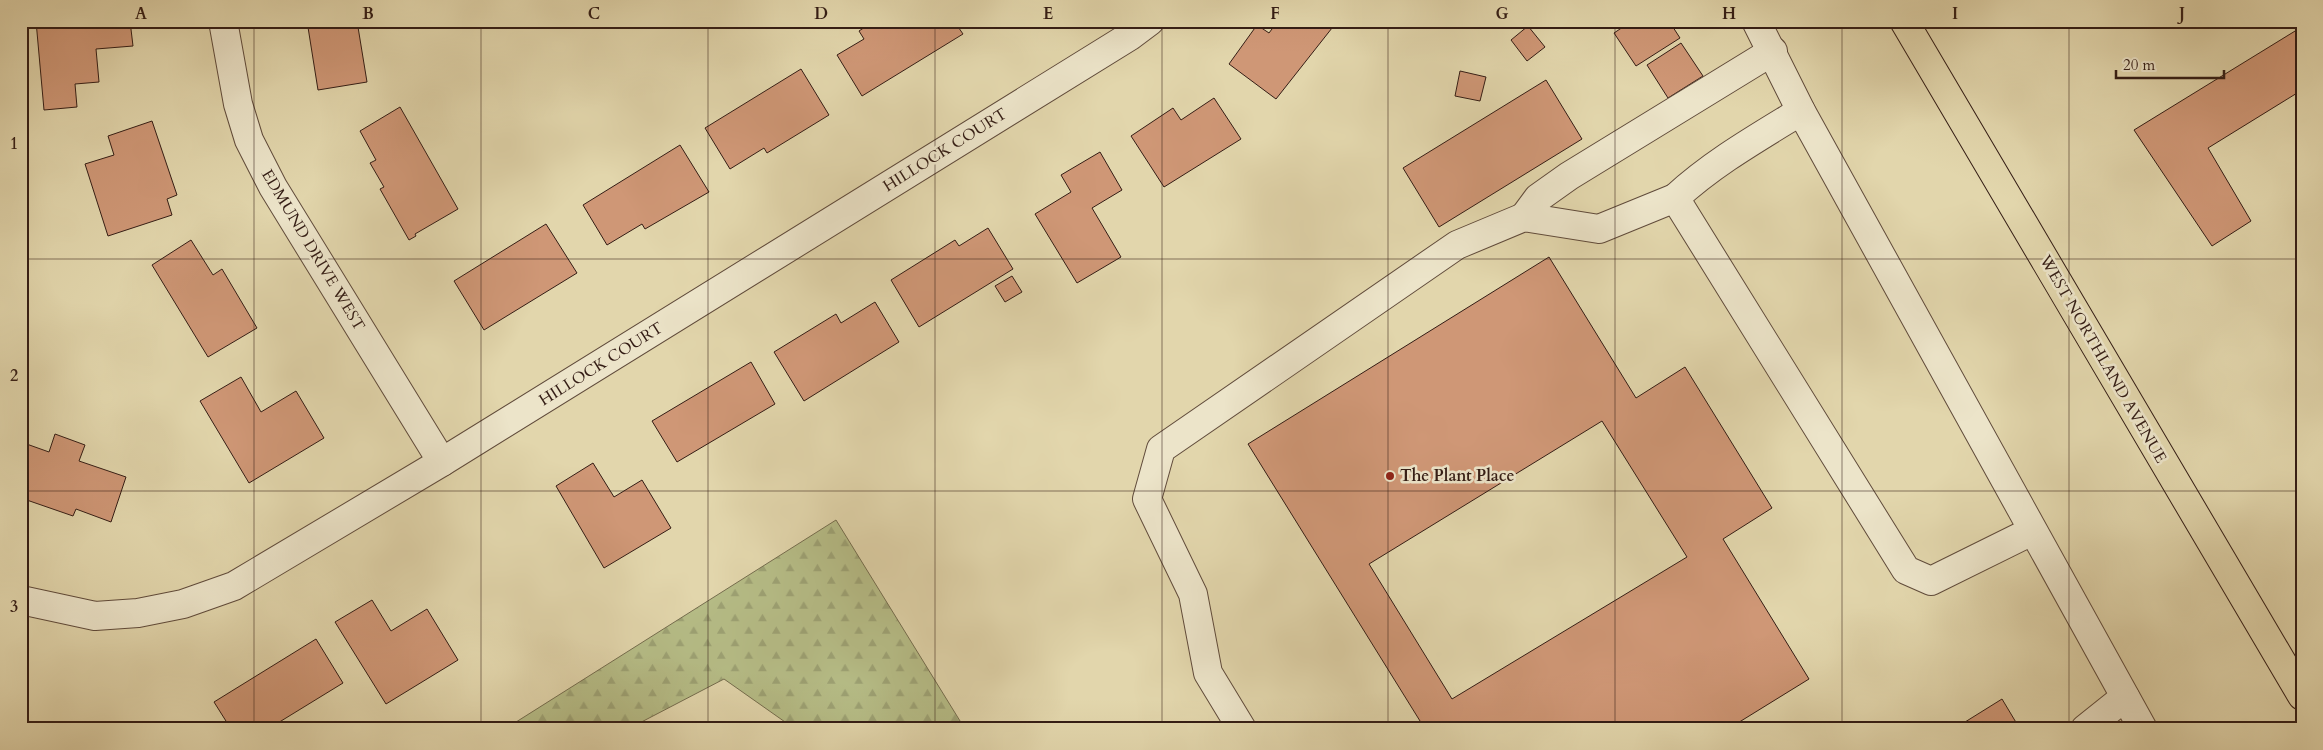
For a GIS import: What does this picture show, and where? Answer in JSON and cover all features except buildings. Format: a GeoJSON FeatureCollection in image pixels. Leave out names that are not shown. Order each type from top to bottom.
{"type":"FeatureCollection","features":[{"type":"Feature","properties":{"kind":"main road","name":"WEST NORTHLAND AVENUE"},"geometry":{"type":"LineString","coordinates":[[1904,21],[2302,696]]}},
{"type":"Feature","properties":{"kind":"street","name":"EDMUND DRIVE WEST"},"geometry":{"type":"LineString","coordinates":[[223,21],[238,104],[249,140],[273,186],[442,462]]}},
{"type":"Feature","properties":{"kind":"street","name":"HILLOCK COURT"},"geometry":{"type":"LineString","coordinates":[[21,600],[95,616],[138,614],[183,604],[234,586],[442,462],[1130,36],[1150,21]]}},
{"type":"Feature","properties":{"kind":"street"},"geometry":{"type":"LineString","coordinates":[[1756,21],[1801,111],[2143,729]]}},
{"type":"Feature","properties":{"kind":"street"},"geometry":{"type":"LineString","coordinates":[[1242,729],[1208,673],[1193,594],[1147,499],[1161,449],[1457,245],[1524,217],[1538,198],[1569,176],[1773,52]]}},
{"type":"Feature","properties":{"kind":"street"},"geometry":{"type":"LineString","coordinates":[[1524,217],[1599,230],[1675,198],[1698,176],[1801,111]]}},
{"type":"Feature","properties":{"kind":"street"},"geometry":{"type":"LineString","coordinates":[[1675,198],[1906,570],[1931,581],[2032,531]]}},
{"type":"Feature","properties":{"kind":"street"},"geometry":{"type":"LineString","coordinates":[[2085,729],[2125,697]]}},
{"type":"Feature","properties":{"kind":"green space"},"geometry":{"type":"Polygon","coordinates":[[[836,520],[965,729],[795,729],[724,679],[628,729],[505,729],[836,520]]]}},
{"type":"Feature","properties":{"kind":"place","name":"The Plant Place"},"geometry":{"type":"Point","coordinates":[1390,476]}}]}
